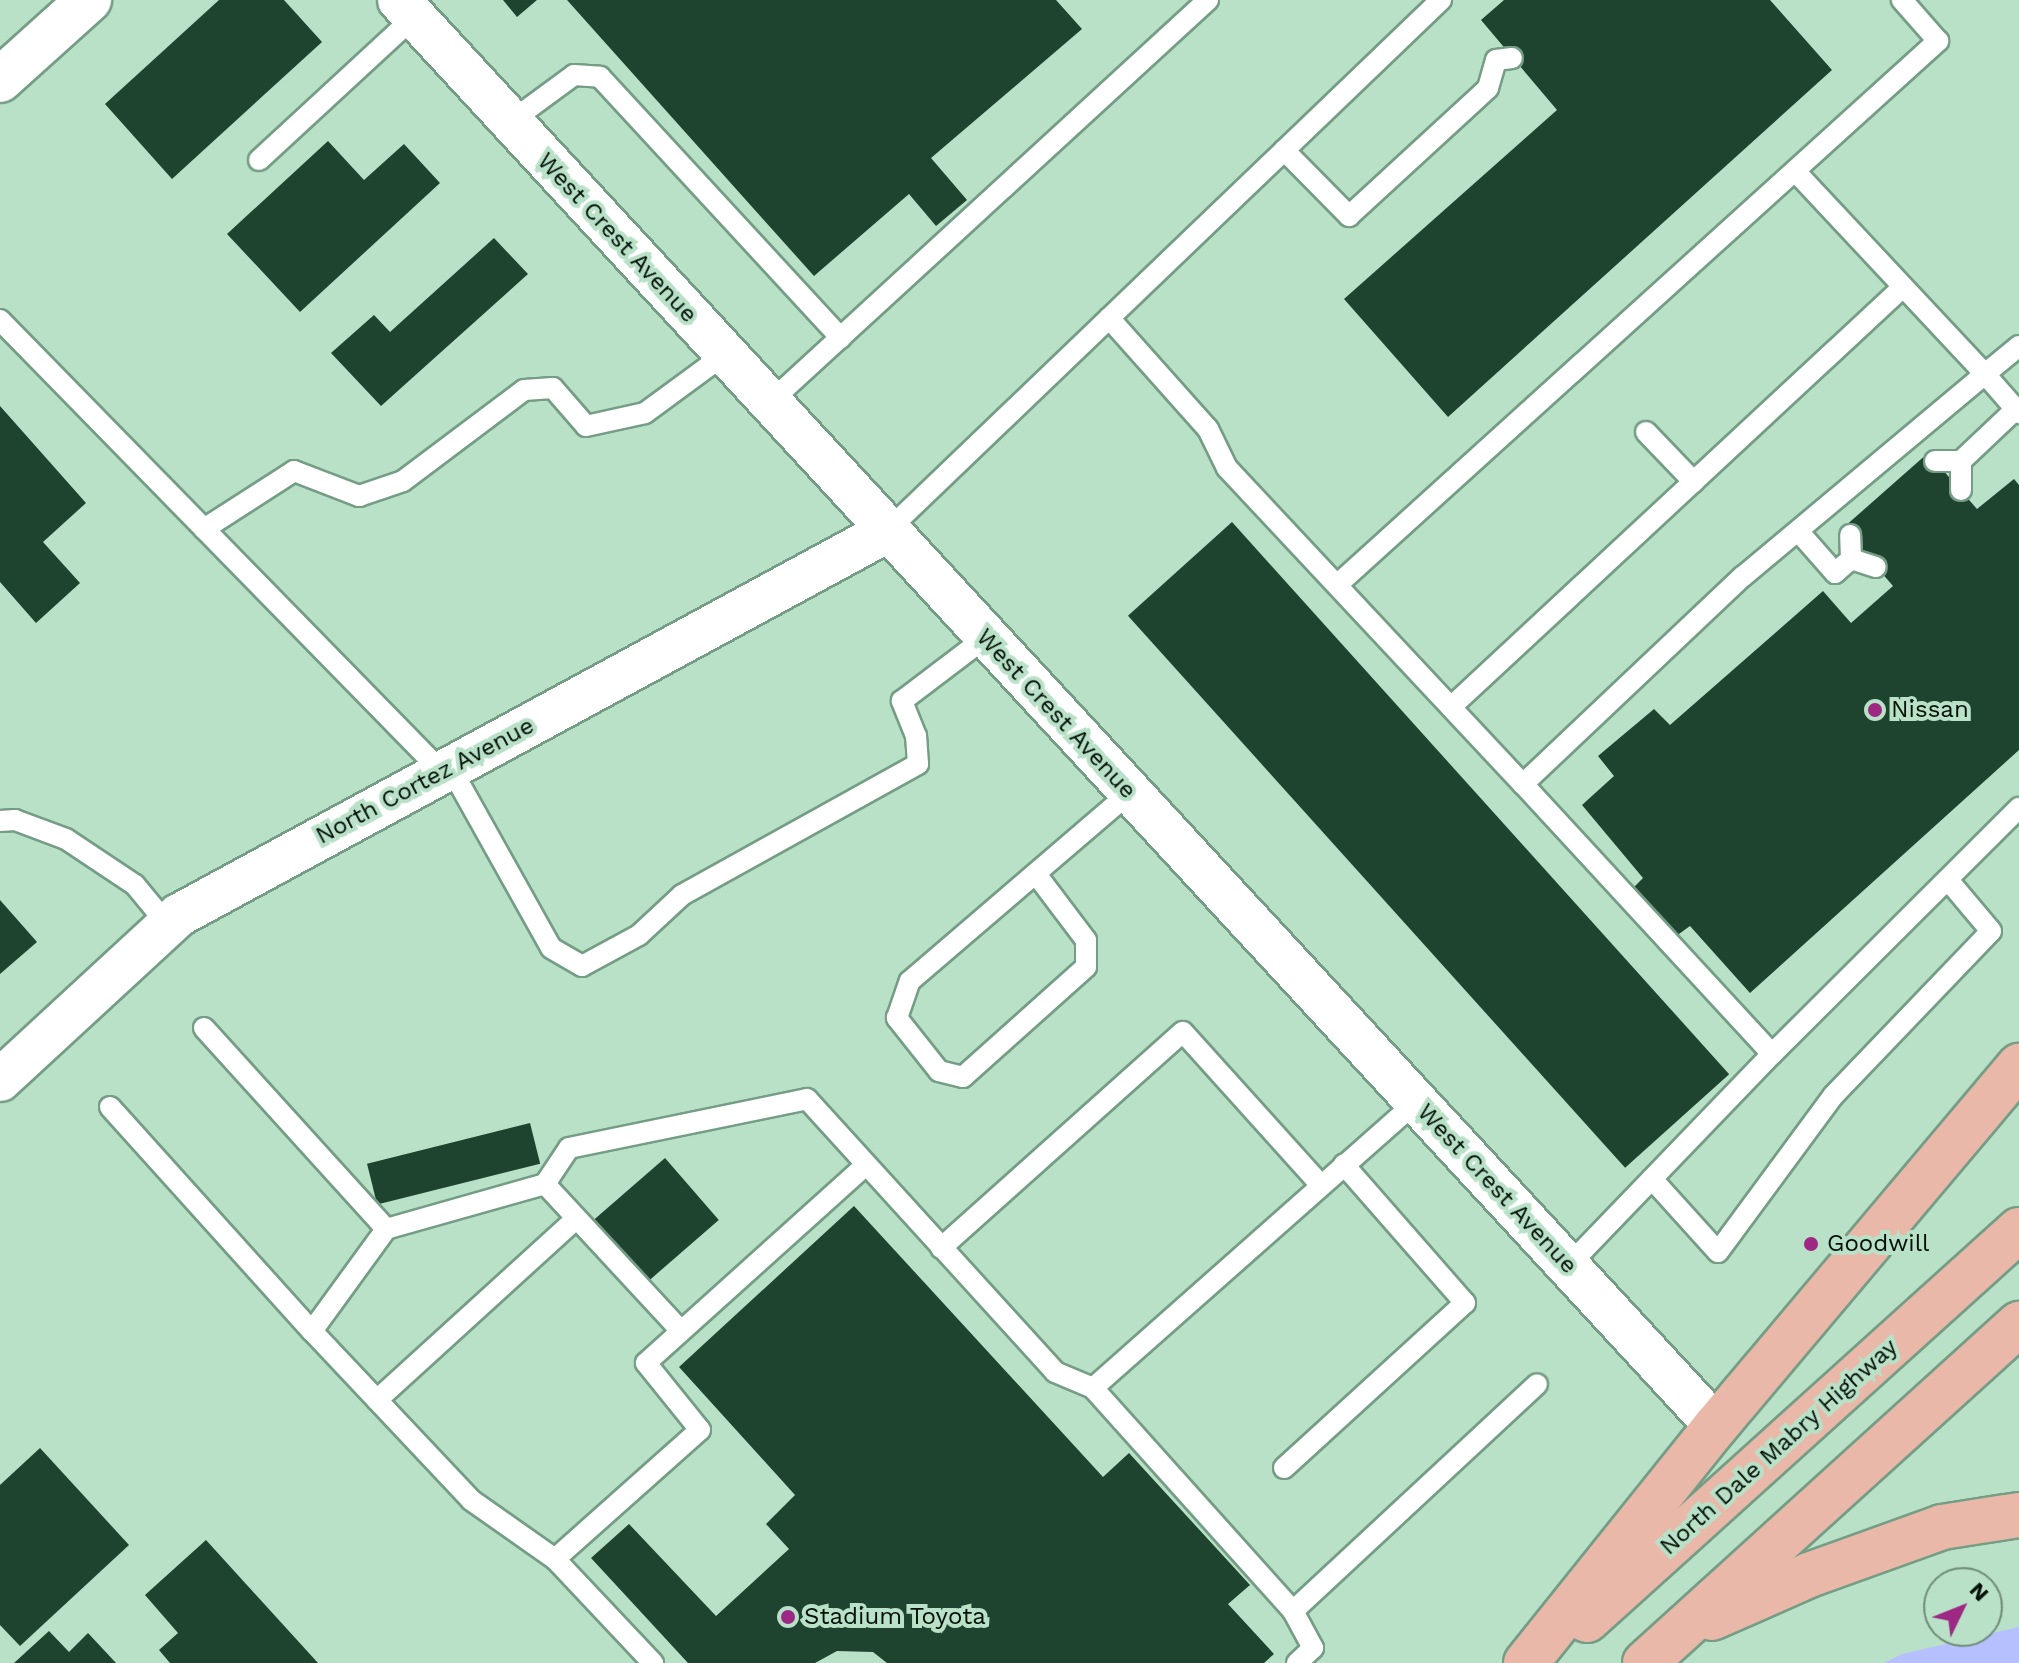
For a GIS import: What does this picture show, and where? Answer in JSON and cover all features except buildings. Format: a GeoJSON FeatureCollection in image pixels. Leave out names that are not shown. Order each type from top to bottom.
{"type":"FeatureCollection","features":[{"type":"Feature","properties":{"kind":"main road"},"geometry":{"type":"LineString","coordinates":[[1526,1663],[1716,1426],[2019,1066]]}},
{"type":"Feature","properties":{"kind":"main road","name":"North Dale Mabry Highway"},"geometry":{"type":"LineString","coordinates":[[1540,1663],[2019,1230]]}},
{"type":"Feature","properties":{"kind":"main road"},"geometry":{"type":"LineString","coordinates":[[1645,1663],[2019,1324]]}},
{"type":"Feature","properties":{"kind":"main road"},"geometry":{"type":"LineString","coordinates":[[1677,1633],[1809,1575],[1942,1527],[2019,1515]]}},
{"type":"Feature","properties":{"kind":"street"},"geometry":{"type":"LineString","coordinates":[[0,80],[89,0]]}},
{"type":"Feature","properties":{"kind":"street","name":"West Crest Avenue"},"geometry":{"type":"LineString","coordinates":[[406,8],[886,532],[1716,1426]]}},
{"type":"Feature","properties":{"kind":"street","name":"North Cortez Avenue"},"geometry":{"type":"LineString","coordinates":[[0,1080],[168,925],[446,770],[886,532]]}},
{"type":"Feature","properties":{"kind":"lane"},"geometry":{"type":"LineString","coordinates":[[769,403],[1208,0]]}},
{"type":"Feature","properties":{"kind":"lane"},"geometry":{"type":"LineString","coordinates":[[886,532],[1441,0]]}},
{"type":"Feature","properties":{"kind":"lane"},"geometry":{"type":"LineString","coordinates":[[1337,585],[1938,41],[1914,4]]}},
{"type":"Feature","properties":{"kind":"lane"},"geometry":{"type":"LineString","coordinates":[[259,160],[406,8]]}},
{"type":"Feature","properties":{"kind":"lane"},"geometry":{"type":"LineString","coordinates":[[1284,150],[1349,216],[1488,88],[1504,59],[1496,38]]}},
{"type":"Feature","properties":{"kind":"lane"},"geometry":{"type":"LineString","coordinates":[[510,122],[574,75],[600,77],[841,338]]}},
{"type":"Feature","properties":{"kind":"lane"},"geometry":{"type":"LineString","coordinates":[[1795,171],[2017,411],[1948,465],[1961,490]]}},
{"type":"Feature","properties":{"kind":"lane"},"geometry":{"type":"LineString","coordinates":[[1451,707],[1903,287]]}},
{"type":"Feature","properties":{"kind":"lane"},"geometry":{"type":"LineString","coordinates":[[1109,318],[1208,429],[1227,468],[1772,1054]]}},
{"type":"Feature","properties":{"kind":"lane"},"geometry":{"type":"LineString","coordinates":[[0,320],[446,770],[551,948],[582,966],[639,935],[682,895],[918,764],[916,736],[902,701],[985,638]]}},
{"type":"Feature","properties":{"kind":"lane"},"geometry":{"type":"LineString","coordinates":[[1523,784],[1798,531],[2019,346]]}},
{"type":"Feature","properties":{"kind":"lane"},"geometry":{"type":"LineString","coordinates":[[204,529],[294,471],[359,496],[403,481],[524,390],[553,388],[586,426],[645,413],[724,355]]}},
{"type":"Feature","properties":{"kind":"lane"},"geometry":{"type":"LineString","coordinates":[[1646,432],[1694,482]]}},
{"type":"Feature","properties":{"kind":"lane"},"geometry":{"type":"LineString","coordinates":[[1798,531],[1835,573],[1854,548],[1876,567]]}},
{"type":"Feature","properties":{"kind":"lane"},"geometry":{"type":"LineString","coordinates":[[1036,874],[1086,940],[1086,967],[963,1077],[939,1071],[897,1018],[910,981],[1129,793]]}},
{"type":"Feature","properties":{"kind":"lane"},"geometry":{"type":"LineString","coordinates":[[1568,1266],[1772,1054],[2019,808]]}},
{"type":"Feature","properties":{"kind":"lane"},"geometry":{"type":"LineString","coordinates":[[0,821],[15,820],[66,839],[135,885],[168,925]]}},
{"type":"Feature","properties":{"kind":"lane"},"geometry":{"type":"LineString","coordinates":[[1652,1179],[1718,1252],[1833,1096],[1991,931],[1948,880]]}},
{"type":"Feature","properties":{"kind":"lane"},"geometry":{"type":"LineString","coordinates":[[204,1028],[386,1229]]}},
{"type":"Feature","properties":{"kind":"lane"},"geometry":{"type":"LineString","coordinates":[[941,1248],[1183,1032],[1321,1185]]}},
{"type":"Feature","properties":{"kind":"lane"},"geometry":{"type":"LineString","coordinates":[[312,1331],[386,1229],[545,1184],[569,1148],[807,1099],[1055,1372],[1093,1388],[1293,1611],[1313,1648],[1297,1663]]}},
{"type":"Feature","properties":{"kind":"lane"},"geometry":{"type":"LineString","coordinates":[[1093,1388],[1416,1102]]}},
{"type":"Feature","properties":{"kind":"lane"},"geometry":{"type":"LineString","coordinates":[[110,1107],[312,1331],[471,1500],[555,1559],[653,1663]]}},
{"type":"Feature","properties":{"kind":"lane"},"geometry":{"type":"LineString","coordinates":[[1284,1468],[1465,1303],[1344,1165]]}},
{"type":"Feature","properties":{"kind":"lane"},"geometry":{"type":"LineString","coordinates":[[555,1559],[700,1430],[646,1363],[865,1166]]}},
{"type":"Feature","properties":{"kind":"lane"},"geometry":{"type":"LineString","coordinates":[[545,1184],[681,1331]]}},
{"type":"Feature","properties":{"kind":"lane"},"geometry":{"type":"LineString","coordinates":[[377,1400],[576,1219]]}},
{"type":"Feature","properties":{"kind":"lane"},"geometry":{"type":"LineString","coordinates":[[1293,1611],[1537,1384]]}},
{"type":"Feature","properties":{"kind":"shaded area"},"geometry":{"type":"Polygon","coordinates":[[[2019,1627],[2019,1663],[1884,1663],[1902,1654],[1932,1647],[2003,1647],[2003,1631],[2019,1627]]]}},
{"type":"Feature","properties":{"kind":"place","name":"Nissan"},"geometry":{"type":"Point","coordinates":[1875,710]}},
{"type":"Feature","properties":{"kind":"place","name":"Goodwill"},"geometry":{"type":"Point","coordinates":[1811,1244]}},
{"type":"Feature","properties":{"kind":"place","name":"Stadium Toyota"},"geometry":{"type":"Point","coordinates":[788,1617]}}]}
